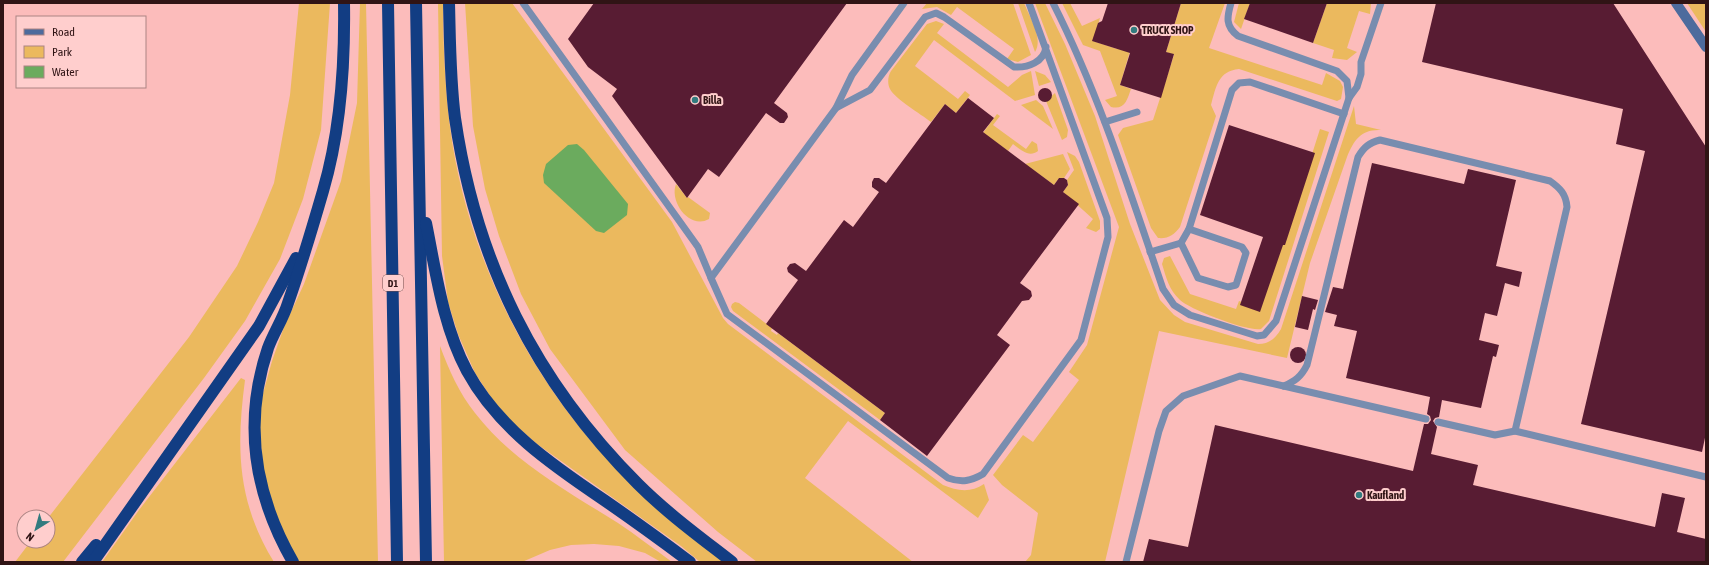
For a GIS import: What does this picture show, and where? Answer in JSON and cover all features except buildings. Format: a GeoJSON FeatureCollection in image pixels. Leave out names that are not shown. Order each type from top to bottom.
{"type":"FeatureCollection","features":[{"type":"Feature","properties":{"kind":"highway"},"geometry":{"type":"LineString","coordinates":[[293,562],[270,518],[264,497],[258,473],[255,445],[255,420],[261,373],[269,346],[287,305],[323,190],[335,140],[342,95],[345,49],[344,3]]}},
{"type":"Feature","properties":{"kind":"highway","name":"D1"},"geometry":{"type":"LineString","coordinates":[[388,3],[397,562]]}},
{"type":"Feature","properties":{"kind":"highway"},"geometry":{"type":"LineString","coordinates":[[416,3],[426,562]]}},
{"type":"Feature","properties":{"kind":"highway"},"geometry":{"type":"LineString","coordinates":[[449,3],[452,80],[455,117],[461,155],[479,226],[491,263],[508,303],[534,354],[598,443],[639,486],[687,528],[732,562]]}},
{"type":"Feature","properties":{"kind":"highway"},"geometry":{"type":"LineString","coordinates":[[93,562],[259,326],[283,285],[304,242],[323,190]]}},
{"type":"Feature","properties":{"kind":"highway"},"geometry":{"type":"LineString","coordinates":[[420,195],[445,313],[467,370],[483,397],[533,450],[690,562]]}},
{"type":"Feature","properties":{"kind":"highway"},"geometry":{"type":"LineString","coordinates":[[82,562],[146,485]]}},
{"type":"Feature","properties":{"kind":"main road"},"geometry":{"type":"LineString","coordinates":[[1676,3],[1706,47]]}},
{"type":"Feature","properties":{"kind":"lane"},"geometry":{"type":"LineString","coordinates":[[523,3],[698,247],[727,314],[948,478],[960,482],[974,479],[983,474],[1081,340],[1108,237],[1107,218],[1075,134],[1030,3]]}},
{"type":"Feature","properties":{"kind":"lane"},"geometry":{"type":"LineString","coordinates":[[711,278],[836,108],[852,75],[904,3]]}},
{"type":"Feature","properties":{"kind":"lane"},"geometry":{"type":"LineString","coordinates":[[1053,3],[1073,43],[1105,122],[1163,289],[1174,305],[1190,315],[1257,336],[1264,335],[1272,328],[1276,321],[1349,98],[1357,87],[1361,74],[1361,62],[1381,3]]}},
{"type":"Feature","properties":{"kind":"lane"},"geometry":{"type":"LineString","coordinates":[[1231,3],[1227,17],[1228,24],[1232,31],[1238,36],[1337,71],[1346,81],[1349,98]]}},
{"type":"Feature","properties":{"kind":"lane"},"geometry":{"type":"LineString","coordinates":[[836,108],[870,90],[925,17],[930,14],[936,13],[944,17],[1014,67],[1038,62],[1043,58],[1046,46]]}},
{"type":"Feature","properties":{"kind":"lane"},"geometry":{"type":"LineString","coordinates":[[1150,252],[1180,243],[1189,228],[1232,90],[1239,83],[1250,82],[1344,114]]}},
{"type":"Feature","properties":{"kind":"lane"},"geometry":{"type":"LineString","coordinates":[[1105,122],[1137,112]]}},
{"type":"Feature","properties":{"kind":"lane"},"geometry":{"type":"LineString","coordinates":[[1284,386],[1296,381],[1307,365],[1358,157],[1364,148],[1371,142],[1380,140],[1550,181],[1560,188],[1567,198],[1567,207],[1515,431]]}},
{"type":"Feature","properties":{"kind":"lane"},"geometry":{"type":"LineString","coordinates":[[1180,243],[1198,278],[1228,288],[1236,285],[1246,253],[1242,247],[1189,228]]}},
{"type":"Feature","properties":{"kind":"lane"},"geometry":{"type":"LineString","coordinates":[[1126,562],[1159,431],[1166,411],[1183,396],[1240,376],[1426,419]]}},
{"type":"Feature","properties":{"kind":"lane"},"geometry":{"type":"LineString","coordinates":[[1438,422],[1496,435],[1515,431],[1706,477]]}},
{"type":"Feature","properties":{"kind":"green space"},"geometry":{"type":"Polygon","coordinates":[[[299,3],[330,3],[321,130],[303,199],[280,259],[245,321],[204,378],[63,562],[15,562],[25,549],[56,549],[55,509],[189,337],[237,266],[258,222],[274,183],[290,95],[299,3]]]}},
{"type":"Feature","properties":{"kind":"green space"},"geometry":{"type":"Polygon","coordinates":[[[360,3],[366,3],[378,562],[297,562],[289,548],[264,481],[259,422],[262,397],[272,361],[284,327],[304,284],[341,181],[357,103],[360,3]]]}},
{"type":"Feature","properties":{"kind":"green space"},"geometry":{"type":"Polygon","coordinates":[[[438,3],[443,3],[447,96],[450,127],[458,173],[470,219],[485,264],[504,307],[526,349],[551,389],[579,427],[619,471],[723,562],[700,562],[681,546],[537,444],[512,422],[492,399],[475,373],[458,334],[448,302],[442,256],[438,3]]]}},
{"type":"Feature","properties":{"kind":"green space"},"geometry":{"type":"Polygon","coordinates":[[[465,3],[512,3],[672,222],[723,318],[728,324],[943,485],[953,489],[969,490],[984,484],[989,500],[978,518],[848,421],[805,478],[913,562],[757,562],[718,532],[625,450],[550,349],[521,294],[499,236],[485,189],[473,126],[465,3]]]}},
{"type":"Feature","properties":{"kind":"green space"},"geometry":{"type":"Polygon","coordinates":[[[927,3],[1013,3],[1031,55],[1018,62],[1007,59],[1014,49],[957,7],[951,15],[937,7],[922,9],[927,3]]]}},
{"type":"Feature","properties":{"kind":"green space"},"geometry":{"type":"Polygon","coordinates":[[[1018,3],[1024,3],[1035,28],[1038,41],[1035,52],[1018,3]]]}},
{"type":"Feature","properties":{"kind":"green space"},"geometry":{"type":"Polygon","coordinates":[[[1035,3],[1045,3],[1065,44],[1095,116],[1130,224],[1160,300],[1174,315],[1185,322],[1258,344],[1269,342],[1274,338],[1281,329],[1354,106],[1356,124],[1381,130],[1368,131],[1359,137],[1352,145],[1347,157],[1310,263],[1287,358],[1159,331],[1105,562],[1025,562],[1031,555],[1038,513],[1002,485],[993,475],[1023,435],[1033,442],[1079,380],[1069,372],[1087,345],[1119,227],[1035,3]]]}},
{"type":"Feature","properties":{"kind":"green space"},"geometry":{"type":"Polygon","coordinates":[[[1062,3],[1070,3],[1082,26],[1100,18],[1093,41],[1117,49],[1133,41],[1120,85],[1131,89],[1127,100],[1122,106],[1116,108],[1111,107],[1105,100],[1117,96],[1100,51],[1083,45],[1062,3]]]}},
{"type":"Feature","properties":{"kind":"green space"},"geometry":{"type":"Polygon","coordinates":[[[1181,3],[1225,3],[1209,48],[1322,85],[1326,73],[1340,81],[1343,87],[1341,99],[1337,101],[1239,69],[1226,73],[1219,81],[1211,105],[1216,116],[1180,227],[1170,236],[1158,238],[1151,228],[1118,135],[1123,128],[1153,120],[1174,55],[1166,52],[1181,3]]]}},
{"type":"Feature","properties":{"kind":"green space"},"geometry":{"type":"Polygon","coordinates":[[[1239,3],[1250,3],[1241,29],[1234,22],[1239,3]]]}},
{"type":"Feature","properties":{"kind":"green space"},"geometry":{"type":"Polygon","coordinates":[[[1327,3],[1371,3],[1370,14],[1359,11],[1347,48],[1357,52],[1347,60],[1332,58],[1334,50],[1313,43],[1327,3]]]}},
{"type":"Feature","properties":{"kind":"green space"},"geometry":{"type":"Polygon","coordinates":[[[1687,3],[1706,3],[1706,32],[1687,3]]]}},
{"type":"Feature","properties":{"kind":"green space"},"geometry":{"type":"Polygon","coordinates":[[[936,21],[944,24],[937,33],[1008,87],[1022,75],[1031,71],[1035,95],[1015,101],[934,40],[915,66],[958,99],[965,91],[970,95],[956,113],[945,104],[931,122],[903,102],[889,87],[888,82],[890,73],[927,24],[936,21]]]}},
{"type":"Feature","properties":{"kind":"green space"},"geometry":{"type":"Polygon","coordinates":[[[1035,71],[1045,75],[1051,82],[1039,86],[1035,71]]]}},
{"type":"Feature","properties":{"kind":"green space"},"geometry":{"type":"Polygon","coordinates":[[[1055,93],[1068,130],[1067,137],[1062,140],[1046,101],[1055,93]]]}},
{"type":"Feature","properties":{"kind":"green space"},"geometry":{"type":"Polygon","coordinates":[[[1036,100],[1043,106],[1053,129],[1021,105],[1036,100]]]}},
{"type":"Feature","properties":{"kind":"green space"},"geometry":{"type":"Polygon","coordinates":[[[997,114],[1000,116],[993,125],[1026,149],[1032,141],[1037,144],[1038,151],[1031,154],[1022,151],[1013,144],[1008,151],[983,133],[997,114]]]}},
{"type":"Feature","properties":{"kind":"green space"},"geometry":{"type":"Polygon","coordinates":[[[1320,129],[1329,132],[1269,321],[1261,329],[1244,327],[1206,314],[1180,300],[1171,288],[1162,264],[1164,258],[1170,256],[1190,294],[1236,309],[1239,301],[1259,308],[1282,242],[1284,242],[1320,129]]]}},
{"type":"Feature","properties":{"kind":"green space"},"geometry":{"type":"Polygon","coordinates":[[[1067,152],[1075,156],[1079,162],[1100,221],[1100,229],[1096,232],[1086,228],[1093,219],[1063,192],[1068,185],[1067,180],[1074,170],[1067,152]]]}},
{"type":"Feature","properties":{"kind":"green space"},"geometry":{"type":"Polygon","coordinates":[[[1063,154],[1070,169],[1064,178],[1059,178],[1054,185],[1025,164],[1063,154]]]}},
{"type":"Feature","properties":{"kind":"green space"},"geometry":{"type":"Polygon","coordinates":[[[676,184],[687,198],[688,197],[710,213],[709,219],[695,221],[688,218],[678,206],[675,191],[676,184]]]}},
{"type":"Feature","properties":{"kind":"green space"},"geometry":{"type":"Polygon","coordinates":[[[735,302],[739,303],[772,328],[771,331],[777,335],[778,333],[885,413],[880,420],[733,311],[731,307],[735,302]]]}},
{"type":"Feature","properties":{"kind":"green space"},"geometry":{"type":"Polygon","coordinates":[[[440,346],[464,397],[475,413],[506,446],[541,474],[618,523],[672,562],[661,562],[645,553],[619,546],[594,544],[571,545],[550,550],[522,562],[444,562],[440,346]]]}},
{"type":"Feature","properties":{"kind":"green space"},"geometry":{"type":"Polygon","coordinates":[[[241,378],[245,380],[242,405],[240,452],[242,474],[246,496],[253,518],[262,540],[274,562],[102,562],[139,510],[241,378]]]}},
{"type":"Feature","properties":{"kind":"water"},"geometry":{"type":"Polygon","coordinates":[[[577,144],[584,150],[628,204],[627,215],[604,233],[596,231],[544,183],[543,175],[546,164],[568,145],[577,144]]]}},
{"type":"Feature","properties":{"kind":"place","name":"TRUCK SHOP"},"geometry":{"type":"Point","coordinates":[1134,30]}},
{"type":"Feature","properties":{"kind":"place","name":"Billa"},"geometry":{"type":"Point","coordinates":[695,100]}},
{"type":"Feature","properties":{"kind":"place","name":"Kaufland"},"geometry":{"type":"Point","coordinates":[1359,495]}}]}
